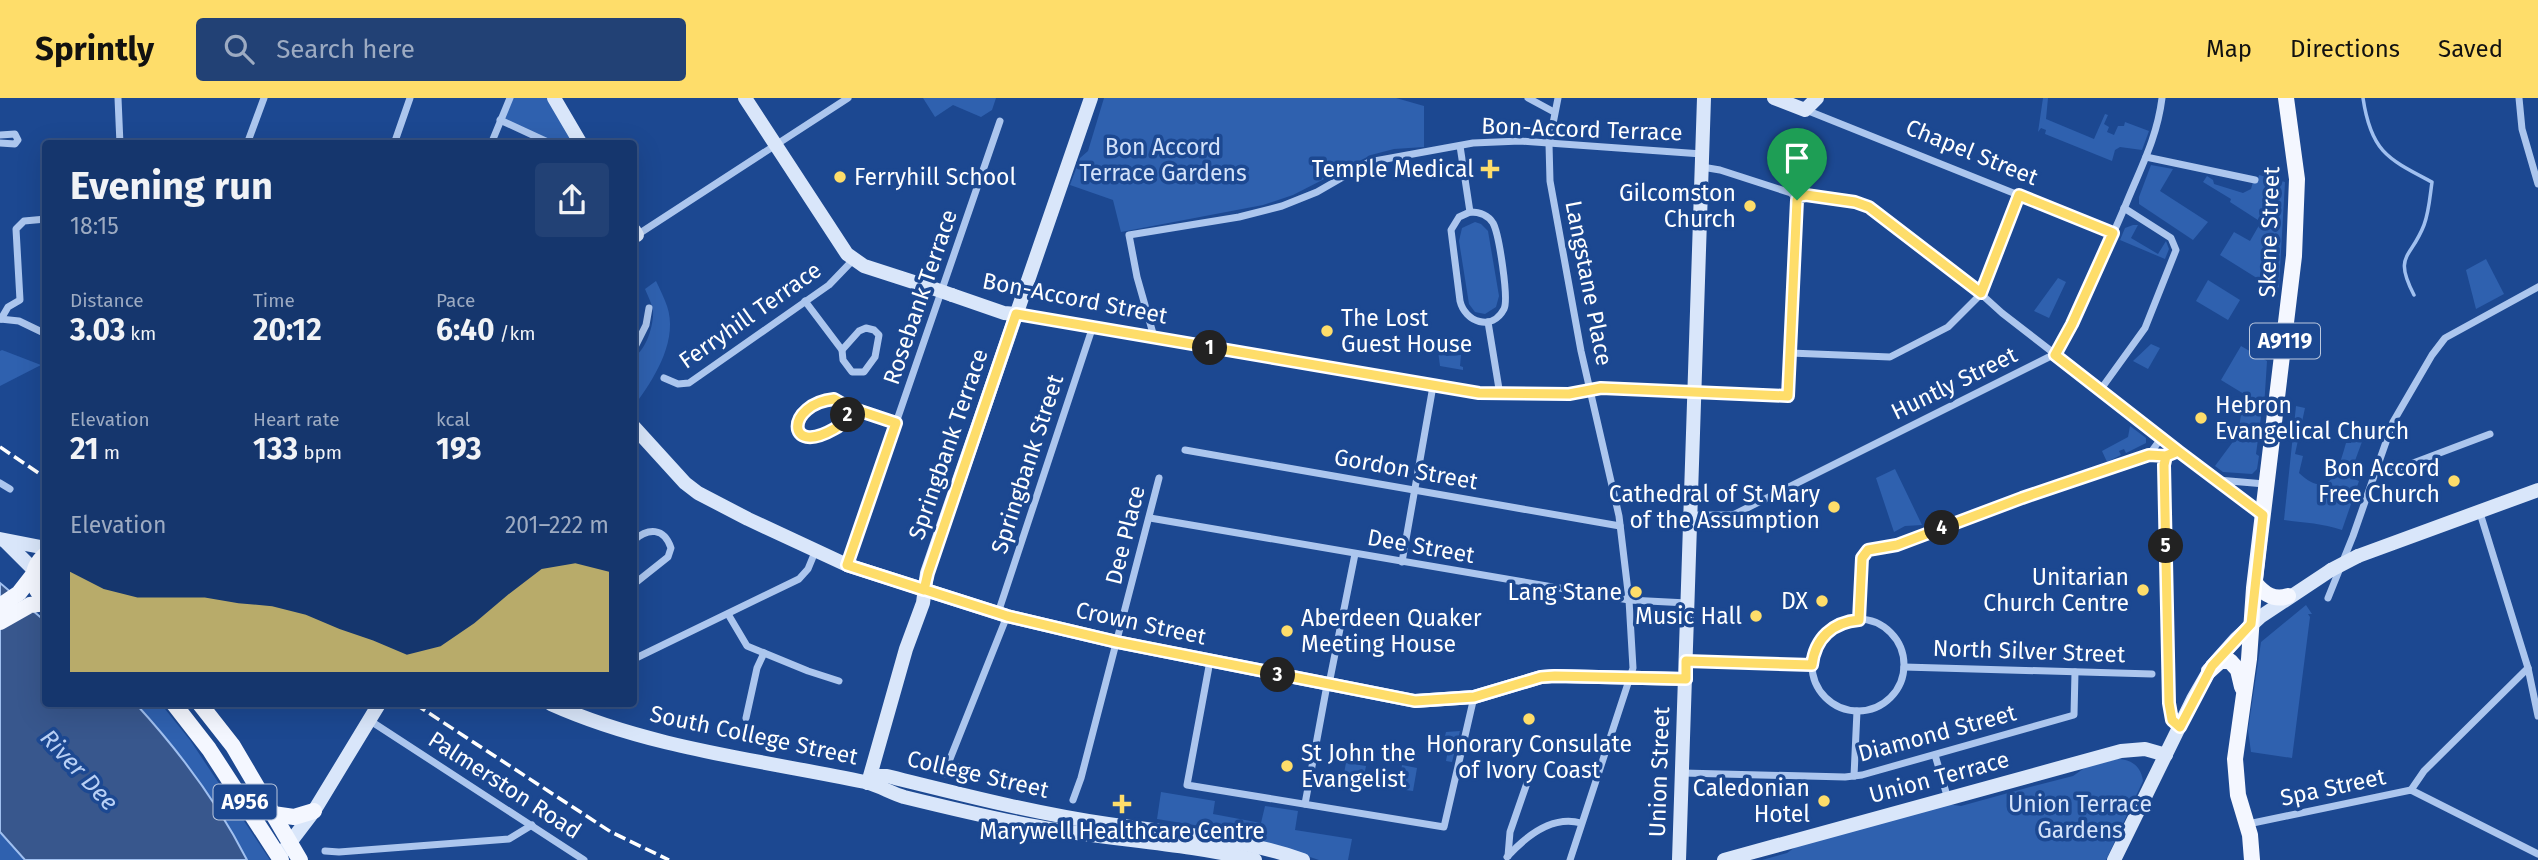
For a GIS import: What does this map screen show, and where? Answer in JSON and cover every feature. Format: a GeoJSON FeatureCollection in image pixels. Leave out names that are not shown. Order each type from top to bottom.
{"type":"FeatureCollection","features":[{"type":"Feature","properties":{"kind":"main road","name":"Skene Street"},"geometry":{"type":"LineString","coordinates":[[2247,824],[2238,795],[2235,759],[2294,256],[2297,179],[2286,98]]}},
{"type":"Feature","properties":{"kind":"main road"},"geometry":{"type":"LineString","coordinates":[[35,600],[34,572],[42,558]]}},
{"type":"Feature","properties":{"kind":"main road"},"geometry":{"type":"LineString","coordinates":[[34,572],[35,600]]}},
{"type":"Feature","properties":{"kind":"main road"},"geometry":{"type":"LineString","coordinates":[[2255,583],[2272,597],[2288,596]]}},
{"type":"Feature","properties":{"kind":"main road"},"geometry":{"type":"LineString","coordinates":[[0,606],[35,600]]}},
{"type":"Feature","properties":{"kind":"main road"},"geometry":{"type":"LineString","coordinates":[[0,622],[35,600]]}},
{"type":"Feature","properties":{"kind":"main road"},"geometry":{"type":"LineString","coordinates":[[2209,671],[2221,662],[2232,663],[2241,676],[2243,700]]}},
{"type":"Feature","properties":{"kind":"main road","name":"A956"},"geometry":{"type":"LineString","coordinates":[[176,707],[209,749],[280,858]]}},
{"type":"Feature","properties":{"kind":"main road","name":"A956"},"geometry":{"type":"LineString","coordinates":[[202,707],[233,746],[300,860]]}},
{"type":"Feature","properties":{"kind":"main road"},"geometry":{"type":"LineString","coordinates":[[273,814],[294,817],[314,811]]}},
{"type":"Feature","properties":{"kind":"main road","name":"A9119"},"geometry":{"type":"LineString","coordinates":[[2247,824],[2252,860]]}},
{"type":"Feature","properties":{"kind":"street"},"geometry":{"type":"LineString","coordinates":[[118,98],[120,140]]}},
{"type":"Feature","properties":{"kind":"street"},"geometry":{"type":"LineString","coordinates":[[252,140],[264,98]]}},
{"type":"Feature","properties":{"kind":"street"},"geometry":{"type":"LineString","coordinates":[[395,140],[410,98]]}},
{"type":"Feature","properties":{"kind":"street"},"geometry":{"type":"LineString","coordinates":[[492,140],[510,98]]}},
{"type":"Feature","properties":{"kind":"street"},"geometry":{"type":"LineString","coordinates":[[554,98],[579,140]]}},
{"type":"Feature","properties":{"kind":"street"},"geometry":{"type":"LineString","coordinates":[[745,98],[853,260]]}},
{"type":"Feature","properties":{"kind":"street"},"geometry":{"type":"LineString","coordinates":[[637,232],[848,98]]}},
{"type":"Feature","properties":{"kind":"street","name":"Springbank Terrace"},"geometry":{"type":"LineString","coordinates":[[868,783],[906,649],[923,603],[928,573],[1091,98]]}},
{"type":"Feature","properties":{"kind":"street"},"geometry":{"type":"LineString","coordinates":[[1528,98],[1554,112]]}},
{"type":"Feature","properties":{"kind":"street","name":"Langstane Place"},"geometry":{"type":"LineString","coordinates":[[1558,98],[1549,144],[1552,194],[1574,321],[1620,526],[1629,600],[1633,668],[1570,860]]}},
{"type":"Feature","properties":{"kind":"street","name":"Union Street"},"geometry":{"type":"LineString","coordinates":[[1679,860],[1704,98]]}},
{"type":"Feature","properties":{"kind":"street","name":"Chapel Street"},"geometry":{"type":"LineString","coordinates":[[1774,98],[1815,106],[2113,233]]}},
{"type":"Feature","properties":{"kind":"street"},"geometry":{"type":"LineString","coordinates":[[2055,355],[2072,324],[2146,157],[2158,127],[2162,98]]}},
{"type":"Feature","properties":{"kind":"street"},"geometry":{"type":"LineString","coordinates":[[2519,98],[2522,129],[2538,184]]}},
{"type":"Feature","properties":{"kind":"street"},"geometry":{"type":"LineString","coordinates":[[500,120],[542,140]]}},
{"type":"Feature","properties":{"kind":"street","name":"Rosebank Terrace"},"geometry":{"type":"LineString","coordinates":[[847,565],[1000,121]]}},
{"type":"Feature","properties":{"kind":"street"},"geometry":{"type":"LineString","coordinates":[[0,135],[15,134],[18,140],[15,144],[0,143]]}},
{"type":"Feature","properties":{"kind":"street","name":"Bon-Accord Terrace"},"geometry":{"type":"LineString","coordinates":[[1154,337],[1137,277],[1129,235],[1273,209],[1317,192],[1368,162],[1397,155],[1500,141],[1702,160],[1720,170],[1791,193],[1797,200]]}},
{"type":"Feature","properties":{"kind":"street"},"geometry":{"type":"LineString","coordinates":[[1460,146],[1470,212]]}},
{"type":"Feature","properties":{"kind":"street"},"geometry":{"type":"LineString","coordinates":[[2146,157],[2255,180]]}},
{"type":"Feature","properties":{"kind":"street"},"geometry":{"type":"LineString","coordinates":[[2019,195],[1981,293],[1948,327],[1893,356],[1790,354],[1797,200],[1806,195],[1855,202],[1869,207],[1981,293],[2055,355],[2263,515]]}},
{"type":"Feature","properties":{"kind":"street"},"geometry":{"type":"LineString","coordinates":[[2101,390],[2146,328],[2176,250],[2171,238],[2124,208]]}},
{"type":"Feature","properties":{"kind":"street"},"geometry":{"type":"LineString","coordinates":[[1470,212],[1478,212],[1487,217],[1496,231],[1506,303],[1499,316],[1488,322],[1471,319],[1460,301],[1451,230],[1459,217],[1470,212]]}},
{"type":"Feature","properties":{"kind":"street"},"geometry":{"type":"LineString","coordinates":[[42,219],[24,221],[16,229],[20,300],[8,307],[0,319],[19,321],[42,332]]}},
{"type":"Feature","properties":{"kind":"street","name":"Bon-Accord Street"},"geometry":{"type":"LineString","coordinates":[[853,260],[1004,313],[1500,395],[1569,394],[1601,388],[1788,396],[1790,354]]}},
{"type":"Feature","properties":{"kind":"street","name":"Ferryhill Terrace"},"geometry":{"type":"LineString","coordinates":[[664,378],[678,384],[689,383],[835,280],[853,260]]}},
{"type":"Feature","properties":{"kind":"street"},"geometry":{"type":"LineString","coordinates":[[2328,597],[2353,536],[2393,422],[2432,355],[2445,338],[2538,287]]}},
{"type":"Feature","properties":{"kind":"street"},"geometry":{"type":"LineString","coordinates":[[805,301],[842,350],[847,368],[852,372],[864,372],[875,357],[879,335],[866,328],[859,331],[842,350]]}},
{"type":"Feature","properties":{"kind":"street"},"geometry":{"type":"LineString","coordinates":[[637,343],[646,325],[649,308]]}},
{"type":"Feature","properties":{"kind":"street"},"geometry":{"type":"LineString","coordinates":[[1488,322],[1500,395]]}},
{"type":"Feature","properties":{"kind":"street","name":"Springbank Street"},"geometry":{"type":"LineString","coordinates":[[944,774],[1002,614],[1093,326]]}},
{"type":"Feature","properties":{"kind":"street","name":"Huntly Street"},"geometry":{"type":"LineString","coordinates":[[1691,515],[1732,515],[2055,355]]}},
{"type":"Feature","properties":{"kind":"street"},"geometry":{"type":"LineString","coordinates":[[1402,562],[1433,386]]}},
{"type":"Feature","properties":{"kind":"street"},"geometry":{"type":"LineString","coordinates":[[848,407],[849,414],[843,423],[817,436],[809,438],[796,427],[804,412],[823,401],[834,399],[848,407],[896,423]]}},
{"type":"Feature","properties":{"kind":"street","name":"Crown Street"},"geometry":{"type":"LineString","coordinates":[[637,430],[685,483],[698,493],[815,552],[847,565],[1002,614],[1117,642],[1415,701],[1474,697],[1541,677],[1686,679]]}},
{"type":"Feature","properties":{"kind":"street"},"geometry":{"type":"LineString","coordinates":[[2376,468],[2392,471],[2490,434]]}},
{"type":"Feature","properties":{"kind":"street"},"geometry":{"type":"LineString","coordinates":[[2149,455],[2162,438]]}},
{"type":"Feature","properties":{"kind":"street","name":"Gordon Street"},"geometry":{"type":"LineString","coordinates":[[1185,450],[1620,526]]}},
{"type":"Feature","properties":{"kind":"street"},"geometry":{"type":"LineString","coordinates":[[1859,620],[1862,558],[1868,550],[1897,545],[2022,498],[2149,455],[2166,456],[2178,451]]}},
{"type":"Feature","properties":{"kind":"street"},"geometry":{"type":"LineString","coordinates":[[2166,456],[2169,703],[2172,720],[2180,727]]}},
{"type":"Feature","properties":{"kind":"street","name":"Dee Place"},"geometry":{"type":"LineString","coordinates":[[1073,800],[1159,478]]}},
{"type":"Feature","properties":{"kind":"street"},"geometry":{"type":"LineString","coordinates":[[2217,480],[2267,484]]}},
{"type":"Feature","properties":{"kind":"street"},"geometry":{"type":"LineString","coordinates":[[0,482],[10,489]]}},
{"type":"Feature","properties":{"kind":"street"},"geometry":{"type":"LineString","coordinates":[[2113,860],[2209,671],[2251,624],[2288,596],[2358,556],[2538,490]]}},
{"type":"Feature","properties":{"kind":"street"},"geometry":{"type":"LineString","coordinates":[[2480,513],[2528,668],[2538,716]]}},
{"type":"Feature","properties":{"kind":"street","name":"Dee Street"},"geometry":{"type":"LineString","coordinates":[[1150,518],[1629,600],[1688,603]]}},
{"type":"Feature","properties":{"kind":"street"},"geometry":{"type":"LineString","coordinates":[[637,538],[653,530],[664,535],[671,548],[668,557],[637,581]]}},
{"type":"Feature","properties":{"kind":"street"},"geometry":{"type":"LineString","coordinates":[[3,540],[42,547]]}},
{"type":"Feature","properties":{"kind":"street"},"geometry":{"type":"LineString","coordinates":[[3,540],[34,572]]}},
{"type":"Feature","properties":{"kind":"street"},"geometry":{"type":"LineString","coordinates":[[637,658],[799,579],[808,569],[815,552]]}},
{"type":"Feature","properties":{"kind":"street"},"geometry":{"type":"LineString","coordinates":[[1305,804],[1355,554]]}},
{"type":"Feature","properties":{"kind":"street"},"geometry":{"type":"LineString","coordinates":[[728,614],[747,646],[839,681]]}},
{"type":"Feature","properties":{"kind":"street"},"geometry":{"type":"LineString","coordinates":[[1859,620],[1880,625],[1894,636],[1902,651],[1904,667],[1900,684],[1891,698],[1873,709],[1857,711],[1839,707],[1824,696],[1815,681],[1812,665],[1817,645],[1828,631],[1843,622],[1859,620]]}},
{"type":"Feature","properties":{"kind":"street"},"geometry":{"type":"LineString","coordinates":[[746,718],[757,668],[764,653]]}},
{"type":"Feature","properties":{"kind":"street"},"geometry":{"type":"LineString","coordinates":[[1210,661],[1187,785],[1444,827],[1474,697]]}},
{"type":"Feature","properties":{"kind":"street"},"geometry":{"type":"LineString","coordinates":[[1686,661],[1812,665]]}},
{"type":"Feature","properties":{"kind":"street","name":"North Silver Street"},"geometry":{"type":"LineString","coordinates":[[1904,667],[2152,674]]}},
{"type":"Feature","properties":{"kind":"street"},"geometry":{"type":"LineString","coordinates":[[2411,790],[2424,771],[2528,668]]}},
{"type":"Feature","properties":{"kind":"street","name":"Diamond Street"},"geometry":{"type":"LineString","coordinates":[[1683,773],[1854,776],[2074,715],[2076,672]]}},
{"type":"Feature","properties":{"kind":"street"},"geometry":{"type":"LineString","coordinates":[[280,858],[314,811],[377,707]]}},
{"type":"Feature","properties":{"kind":"street","name":"South College Street"},"geometry":{"type":"LineString","coordinates":[[558,707],[587,719],[669,742],[754,762],[868,783]]}},
{"type":"Feature","properties":{"kind":"street"},"geometry":{"type":"LineString","coordinates":[[1854,776],[1857,711]]}},
{"type":"Feature","properties":{"kind":"street","name":"Palmerston Road"},"geometry":{"type":"LineString","coordinates":[[369,720],[584,860]]}},
{"type":"Feature","properties":{"kind":"street","name":"Union Terrace"},"geometry":{"type":"LineString","coordinates":[[1724,860],[2127,750],[2145,749],[2166,755]]}},
{"type":"Feature","properties":{"kind":"street"},"geometry":{"type":"LineString","coordinates":[[1935,755],[1948,799]]}},
{"type":"Feature","properties":{"kind":"street"},"geometry":{"type":"LineString","coordinates":[[948,763],[965,770]]}},
{"type":"Feature","properties":{"kind":"street","name":"College Street"},"geometry":{"type":"LineString","coordinates":[[868,783],[878,776],[887,776],[1031,810],[1222,839],[1303,860]]}},
{"type":"Feature","properties":{"kind":"street","name":"College Street"},"geometry":{"type":"LineString","coordinates":[[868,783],[905,797],[1035,827],[1255,860]]}},
{"type":"Feature","properties":{"kind":"street"},"geometry":{"type":"LineString","coordinates":[[1507,859],[1510,832],[1527,783]]}},
{"type":"Feature","properties":{"kind":"street","name":"Spa Street"},"geometry":{"type":"LineString","coordinates":[[2247,824],[2411,790],[2538,854]]}},
{"type":"Feature","properties":{"kind":"street"},"geometry":{"type":"LineString","coordinates":[[1507,859],[1532,834],[1556,822],[1566,820],[1581,823]]}},
{"type":"Feature","properties":{"kind":"street"},"geometry":{"type":"LineString","coordinates":[[325,851],[509,839],[533,825]]}},
{"type":"Feature","properties":{"kind":"green space"},"geometry":{"type":"Polygon","coordinates":[[[510,98],[554,98],[579,140],[545,140],[500,120],[510,98]]]}},
{"type":"Feature","properties":{"kind":"green space"},"geometry":{"type":"Polygon","coordinates":[[[923,98],[996,98],[992,110],[981,117],[953,105],[935,117],[923,98]]]}},
{"type":"Feature","properties":{"kind":"green space","name":"Bon Accord Terrace Gardens"},"geometry":{"type":"Polygon","coordinates":[[[1104,98],[1396,98],[1424,106],[1424,147],[1394,149],[1371,155],[1293,195],[1263,205],[1121,232],[1113,200],[1070,185],[1080,158],[1088,151],[1104,98]]]}},
{"type":"Feature","properties":{"kind":"green space"},"geometry":{"type":"Polygon","coordinates":[[[2043,98],[2048,98],[2046,119],[2094,139],[2105,114],[2108,115],[2104,124],[2109,127],[2107,132],[2114,135],[2118,126],[2124,126],[2125,122],[2149,131],[2142,150],[2120,147],[2115,150],[2112,161],[2045,134],[2046,130],[2041,128],[2038,132],[2043,98]]]}},
{"type":"Feature","properties":{"kind":"green space"},"geometry":{"type":"Polygon","coordinates":[[[2151,165],[2173,169],[2160,191],[2208,222],[2193,240],[2139,204],[2151,165]]]}},
{"type":"Feature","properties":{"kind":"green space"},"geometry":{"type":"Polygon","coordinates":[[[2259,175],[2285,182],[2279,287],[2276,290],[2220,255],[2234,232],[2250,241],[2261,222],[2203,182],[2207,176],[2214,184],[2243,193],[2251,189],[2259,175]]]}},
{"type":"Feature","properties":{"kind":"green space"},"geometry":{"type":"Polygon","coordinates":[[[1475,222],[1488,231],[1499,296],[1496,307],[1485,314],[1475,312],[1469,304],[1459,241],[1462,228],[1475,222]]]}},
{"type":"Feature","properties":{"kind":"green space"},"geometry":{"type":"Polygon","coordinates":[[[2138,225],[2131,238],[2158,254],[2166,241],[2169,249],[2165,259],[2120,240],[2125,228],[2138,225]]]}},
{"type":"Feature","properties":{"kind":"green space"},"geometry":{"type":"Polygon","coordinates":[[[2486,259],[2504,294],[2476,309],[2466,270],[2486,259]]]}},
{"type":"Feature","properties":{"kind":"green space"},"geometry":{"type":"Polygon","coordinates":[[[2058,278],[2066,282],[2049,318],[2034,311],[2058,278]]]}},
{"type":"Feature","properties":{"kind":"green space"},"geometry":{"type":"Polygon","coordinates":[[[2208,280],[2240,300],[2228,320],[2196,301],[2208,280]]]}},
{"type":"Feature","properties":{"kind":"green space"},"geometry":{"type":"Polygon","coordinates":[[[656,281],[667,306],[670,331],[659,367],[637,400],[637,355],[646,343],[653,317],[645,289],[656,281]]]}},
{"type":"Feature","properties":{"kind":"green space"},"geometry":{"type":"Polygon","coordinates":[[[1444,342],[1446,356],[1461,355],[1460,366],[1463,370],[1440,366],[1437,343],[1444,342]]]}},
{"type":"Feature","properties":{"kind":"green space"},"geometry":{"type":"Polygon","coordinates":[[[2151,344],[2160,348],[2148,369],[2133,361],[2151,344]]]}},
{"type":"Feature","properties":{"kind":"green space"},"geometry":{"type":"Polygon","coordinates":[[[2241,346],[2267,361],[2264,408],[2256,454],[2259,456],[2257,469],[2252,474],[2223,472],[2215,466],[2238,435],[2244,394],[2221,380],[2241,346]]]}},
{"type":"Feature","properties":{"kind":"green space"},"geometry":{"type":"Polygon","coordinates":[[[2,350],[41,365],[0,386],[2,350]]]}},
{"type":"Feature","properties":{"kind":"green space"},"geometry":{"type":"Polygon","coordinates":[[[2296,406],[2305,408],[2295,454],[2303,456],[2299,473],[2319,484],[2332,478],[2346,443],[2351,443],[2354,432],[2348,430],[2350,420],[2358,422],[2357,432],[2362,434],[2363,439],[2349,477],[2359,481],[2342,530],[2284,520],[2296,406]]]}},
{"type":"Feature","properties":{"kind":"green space"},"geometry":{"type":"Polygon","coordinates":[[[2130,426],[2146,438],[2146,443],[2126,453],[2124,449],[2119,451],[2121,455],[2107,462],[2102,451],[2128,437],[2130,426]]]}},
{"type":"Feature","properties":{"kind":"green space"},"geometry":{"type":"Polygon","coordinates":[[[1895,469],[1922,525],[1905,526],[1894,532],[1876,478],[1895,469]]]}},
{"type":"Feature","properties":{"kind":"green space"},"geometry":{"type":"Polygon","coordinates":[[[2306,605],[2312,614],[2308,614],[2310,617],[2292,758],[2251,752],[2248,730],[2261,642],[2306,605]]]}},
{"type":"Feature","properties":{"kind":"green space"},"geometry":{"type":"Polygon","coordinates":[[[139,707],[163,707],[190,740],[270,860],[247,860],[197,778],[139,707]]]}},
{"type":"Feature","properties":{"kind":"green space"},"geometry":{"type":"Polygon","coordinates":[[[1460,731],[1452,762],[1446,761],[1448,750],[1442,749],[1446,732],[1460,731]]]}},
{"type":"Feature","properties":{"kind":"green space","name":"Union Terrace Gardens"},"geometry":{"type":"Polygon","coordinates":[[[2117,759],[2134,764],[2143,781],[2106,860],[1762,860],[1787,853],[1800,844],[1947,804],[1961,806],[2073,776],[2086,767],[2117,759]]]}},
{"type":"Feature","properties":{"kind":"green space"},"geometry":{"type":"Polygon","coordinates":[[[1346,763],[1366,766],[1363,781],[1343,778],[1346,763]]]}},
{"type":"Feature","properties":{"kind":"green space"},"geometry":{"type":"Polygon","coordinates":[[[1402,765],[1417,768],[1413,791],[1398,789],[1402,765]]]}},
{"type":"Feature","properties":{"kind":"green space"},"geometry":{"type":"Polygon","coordinates":[[[1161,792],[1215,801],[1213,814],[1261,823],[1265,806],[1298,811],[1295,830],[1352,839],[1348,860],[1319,860],[1231,831],[1157,819],[1161,792]]]}},
{"type":"Feature","properties":{"kind":"green space"},"geometry":{"type":"Polygon","coordinates":[[[0,832],[25,860],[0,860],[0,832]]]}},
{"type":"Feature","properties":{"kind":"water","name":"River Dee"},"geometry":{"type":"Polygon","coordinates":[[[0,583],[42,618],[42,707],[139,707],[197,778],[247,860],[25,860],[0,832],[0,583]]]}},
{"type":"Feature","properties":{"kind":"waterway"},"geometry":{"type":"LineString","coordinates":[[2363,98],[2371,131],[2384,152],[2404,167],[2432,182],[2426,220],[2406,257],[2405,272],[2414,295]]}},
{"type":"Feature","properties":{"kind":"railway"},"geometry":{"type":"LineString","coordinates":[[0,447],[42,475]]}},
{"type":"Feature","properties":{"kind":"railway"},"geometry":{"type":"LineString","coordinates":[[420,707],[611,832],[669,860]]}},
{"type":"Feature","properties":{"kind":"place","name":"Temple Medical"},"geometry":{"type":"Point","coordinates":[1490,169]}},
{"type":"Feature","properties":{"kind":"place","name":"Ferryhill School"},"geometry":{"type":"Point","coordinates":[840,177]}},
{"type":"Feature","properties":{"kind":"place","name":"Gilcomston Church"},"geometry":{"type":"Point","coordinates":[1750,206]}},
{"type":"Feature","properties":{"kind":"place","name":"The Lost Guest House"},"geometry":{"type":"Point","coordinates":[1327,331]}},
{"type":"Feature","properties":{"kind":"place","name":"Hebron Evangelical Church"},"geometry":{"type":"Point","coordinates":[2201,418]}},
{"type":"Feature","properties":{"kind":"place","name":"Bon Accord Free Church"},"geometry":{"type":"Point","coordinates":[2454,481]}},
{"type":"Feature","properties":{"kind":"place","name":"Cathedral of St Mary of the Assumption"},"geometry":{"type":"Point","coordinates":[1834,507]}},
{"type":"Feature","properties":{"kind":"place","name":"Unitarian Church Centre"},"geometry":{"type":"Point","coordinates":[2143,590]}},
{"type":"Feature","properties":{"kind":"place","name":"Lang Stane"},"geometry":{"type":"Point","coordinates":[1636,592]}},
{"type":"Feature","properties":{"kind":"place","name":"DX"},"geometry":{"type":"Point","coordinates":[1822,601]}},
{"type":"Feature","properties":{"kind":"place","name":"Music Hall"},"geometry":{"type":"Point","coordinates":[1756,616]}},
{"type":"Feature","properties":{"kind":"place","name":"Aberdeen Quaker Meeting House"},"geometry":{"type":"Point","coordinates":[1287,631]}},
{"type":"Feature","properties":{"kind":"place","name":"Honorary Consulate of Ivory Coast"},"geometry":{"type":"Point","coordinates":[1529,719]}},
{"type":"Feature","properties":{"kind":"place","name":"St John the Evangelist"},"geometry":{"type":"Point","coordinates":[1287,766]}},
{"type":"Feature","properties":{"kind":"place","name":"Caledonian Hotel"},"geometry":{"type":"Point","coordinates":[1824,801]}},
{"type":"Feature","properties":{"kind":"place","name":"Marywell Healthcare Centre"},"geometry":{"type":"Point","coordinates":[1122,804]}},
{"type":"Feature","properties":{"kind":"route"},"geometry":{"type":"LineString","coordinates":[[1797,200],[1788,396],[1601,388],[1569,394],[1479,393],[1016,314],[924,590],[847,565],[896,423],[848,407],[849,414],[843,423],[817,436],[809,438],[796,427],[804,412],[818,403],[834,399],[848,407],[896,423],[876,482],[847,565],[906,584],[924,590],[1007,616],[1117,642],[1415,701],[1474,697],[1541,677],[1686,679],[1686,661],[1812,665],[1817,645],[1828,631],[1843,622],[1859,620],[1862,558],[1868,550],[1897,545],[2022,498],[2149,455],[2166,456],[2178,451],[2263,515],[2251,624],[2212,666],[2180,727],[2172,720],[2169,703],[2164,465],[2166,456],[2172,454],[2178,451],[2055,355],[2113,233],[2019,195],[1981,293],[1869,207],[1855,202],[1806,195],[1797,200]]}}]}
